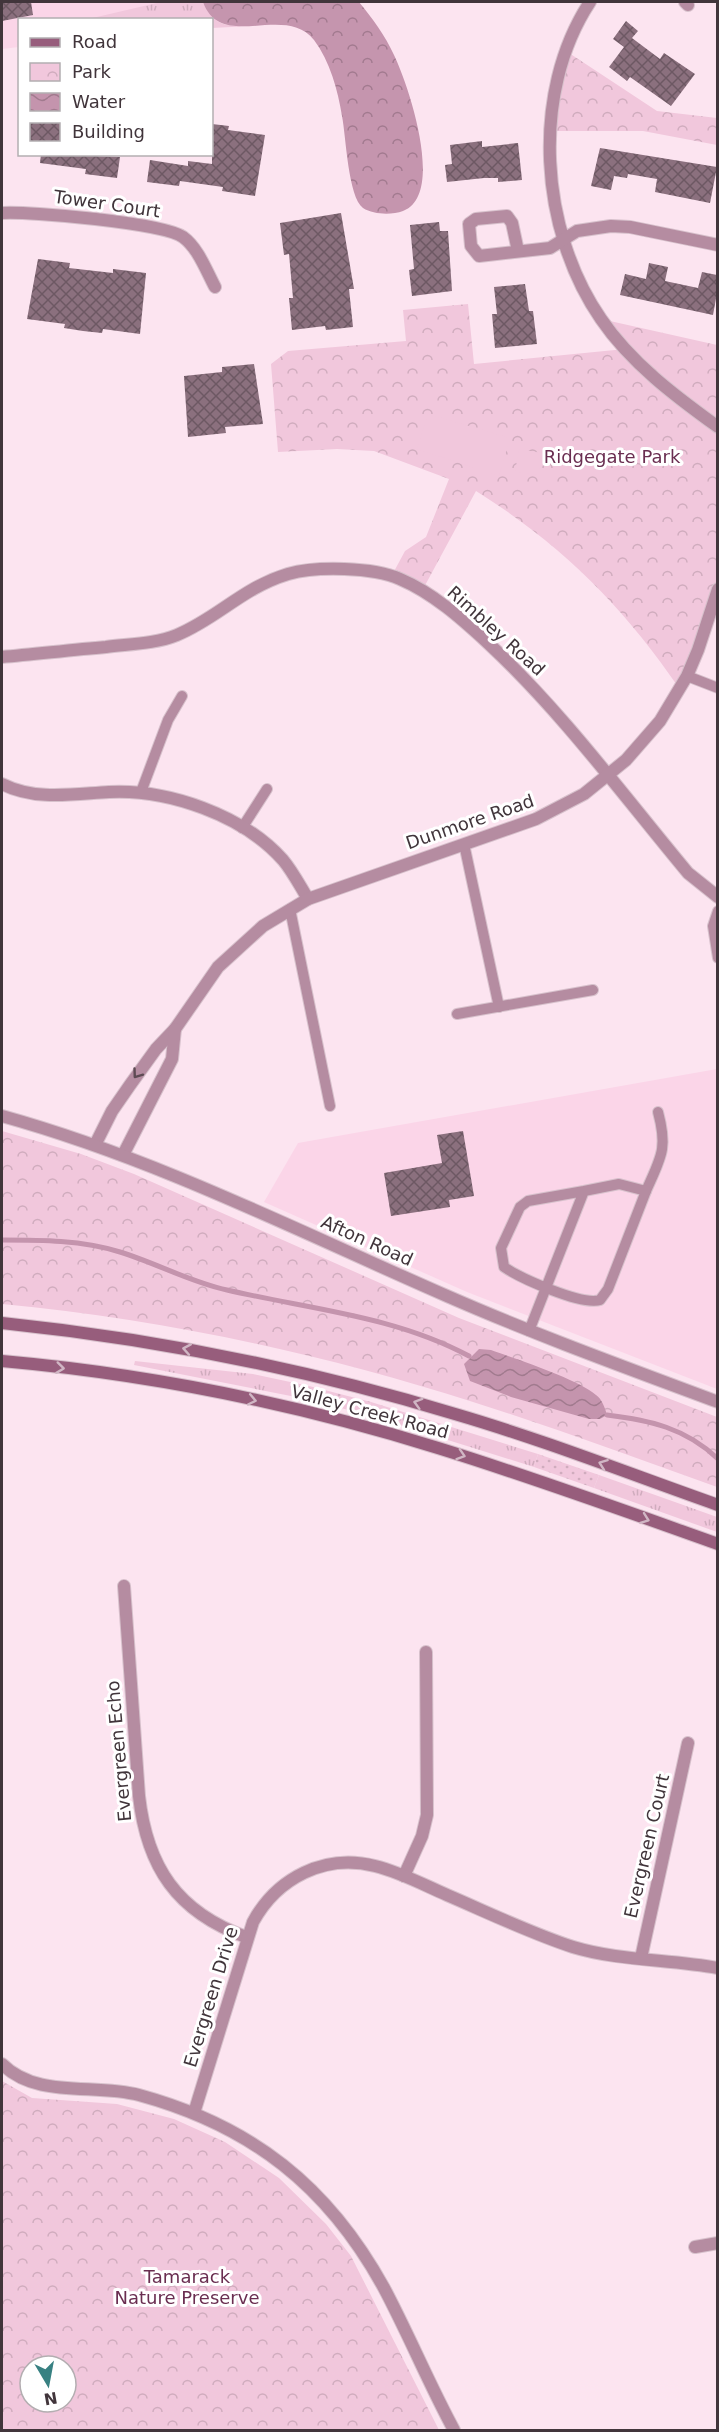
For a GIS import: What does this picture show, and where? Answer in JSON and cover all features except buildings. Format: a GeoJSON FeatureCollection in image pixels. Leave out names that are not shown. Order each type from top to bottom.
{"type":"FeatureCollection","features":[{"type":"Feature","properties":{"kind":"main road","name":"Valley Creek Road"},"geometry":{"type":"LineString","coordinates":[[2,1323],[150,1342],[344,1382],[477,1421],[717,1505]]}},
{"type":"Feature","properties":{"kind":"main road","name":"Valley Creek Road"},"geometry":{"type":"LineString","coordinates":[[2,1361],[89,1371],[196,1389],[360,1426],[502,1468],[717,1545]]}},
{"type":"Feature","properties":{"kind":"street"},"geometry":{"type":"LineString","coordinates":[[590,2],[568,45],[553,103],[551,165],[555,203],[574,273],[601,319],[649,374],[717,427]]}},
{"type":"Feature","properties":{"kind":"street","name":"Tower Court"},"geometry":{"type":"LineString","coordinates":[[2,213],[36,213],[169,231],[191,244],[215,287]]}},
{"type":"Feature","properties":{"kind":"street"},"geometry":{"type":"LineString","coordinates":[[518,251],[513,226],[507,216],[476,219],[469,224],[471,246],[476,255],[550,248],[584,229],[623,226],[717,245]]}},
{"type":"Feature","properties":{"kind":"street","name":"Rimbley Road"},"geometry":{"type":"LineString","coordinates":[[2,657],[145,643],[175,636],[199,624],[238,596],[262,583],[290,573],[315,569],[391,576],[440,603],[477,633],[530,684],[688,873],[717,897]]}},
{"type":"Feature","properties":{"kind":"street","name":"Dunmore Road"},"geometry":{"type":"LineString","coordinates":[[95,1145],[129,1085],[156,1049],[175,1029],[218,967],[264,926],[308,899],[536,819],[564,807],[626,760],[660,721],[687,676],[698,650],[717,589]]}},
{"type":"Feature","properties":{"kind":"street"},"geometry":{"type":"LineString","coordinates":[[2,784],[34,794],[57,796],[141,792],[184,801],[242,828],[283,860],[308,899]]}},
{"type":"Feature","properties":{"kind":"street","name":"Dunmore Road"},"geometry":{"type":"LineString","coordinates":[[123,1155],[172,1059],[175,1029]]}},
{"type":"Feature","properties":{"kind":"street","name":"Afton Road"},"geometry":{"type":"LineString","coordinates":[[2,1116],[123,1155],[244,1204],[529,1331],[717,1402]]}},
{"type":"Feature","properties":{"kind":"street","name":"Evergreen Echo"},"geometry":{"type":"LineString","coordinates":[[124,1586],[139,1796],[142,1825],[150,1851],[162,1873],[196,1912],[225,1929],[246,1937]]}},
{"type":"Feature","properties":{"kind":"street"},"geometry":{"type":"LineString","coordinates":[[404,1876],[422,1836],[428,1815],[426,1652]]}},
{"type":"Feature","properties":{"kind":"street","name":"Evergreen Court"},"geometry":{"type":"LineString","coordinates":[[641,1958],[688,1743]]}},
{"type":"Feature","properties":{"kind":"street","name":"Evergreen Drive"},"geometry":{"type":"LineString","coordinates":[[194,2113],[246,1937],[263,1904],[297,1875],[315,1867],[354,1863],[375,1866],[576,1948],[717,1968]]}},
{"type":"Feature","properties":{"kind":"street"},"geometry":{"type":"LineString","coordinates":[[2,2064],[13,2075],[30,2084],[135,2094],[194,2113],[222,2126],[278,2159],[325,2202],[368,2260],[454,2430]]}},
{"type":"Feature","properties":{"kind":"street"},"geometry":{"type":"LineString","coordinates":[[695,2247],[717,2243]]}},
{"type":"Feature","properties":{"kind":"lane"},"geometry":{"type":"LineString","coordinates":[[687,676],[717,688]]}},
{"type":"Feature","properties":{"kind":"lane"},"geometry":{"type":"LineString","coordinates":[[141,792],[168,720],[182,696]]}},
{"type":"Feature","properties":{"kind":"lane"},"geometry":{"type":"LineString","coordinates":[[242,828],[267,789]]}},
{"type":"Feature","properties":{"kind":"lane"},"geometry":{"type":"LineString","coordinates":[[464,844],[499,1007]]}},
{"type":"Feature","properties":{"kind":"lane"},"geometry":{"type":"LineString","coordinates":[[290,909],[330,1106]]}},
{"type":"Feature","properties":{"kind":"lane"},"geometry":{"type":"LineString","coordinates":[[717,910],[713,926],[717,958]]}},
{"type":"Feature","properties":{"kind":"lane"},"geometry":{"type":"LineString","coordinates":[[457,1014],[594,990]]}},
{"type":"Feature","properties":{"kind":"lane"},"geometry":{"type":"LineString","coordinates":[[646,1191],[619,1184],[528,1201],[520,1207],[501,1248],[504,1267],[587,1302],[600,1300],[608,1289],[662,1154],[665,1138],[658,1112]]}},
{"type":"Feature","properties":{"kind":"lane"},"geometry":{"type":"LineString","coordinates":[[529,1331],[584,1191]]}},
{"type":"Feature","properties":{"kind":"shaded area"},"geometry":{"type":"Polygon","coordinates":[[[2,2],[214,2],[217,21],[213,21],[213,18],[18,18],[18,47],[2,49],[2,2]]]}},
{"type":"Feature","properties":{"kind":"shaded area"},"geometry":{"type":"Polygon","coordinates":[[[717,1069],[717,1389],[467,1292],[264,1202],[298,1143],[717,1069]]]}},
{"type":"Feature","properties":{"kind":"green space"},"geometry":{"type":"Polygon","coordinates":[[[161,2],[203,2],[208,12],[222,23],[231,26],[271,25],[213,28],[213,18],[93,18],[161,2]]]}},
{"type":"Feature","properties":{"kind":"green space"},"geometry":{"type":"Polygon","coordinates":[[[203,2],[359,2],[390,48],[400,69],[414,113],[423,162],[422,184],[416,201],[403,211],[388,214],[367,210],[358,202],[348,165],[336,87],[325,57],[314,40],[302,30],[287,25],[224,24],[212,16],[203,2]]]}},
{"type":"Feature","properties":{"kind":"green space"},"geometry":{"type":"Polygon","coordinates":[[[566,51],[657,111],[717,118],[717,145],[643,131],[551,131],[566,51]]]}},
{"type":"Feature","properties":{"kind":"green space","name":"Ridgegate Park"},"geometry":{"type":"Polygon","coordinates":[[[468,304],[474,364],[625,349],[601,319],[717,345],[717,589],[679,688],[636,630],[588,579],[536,533],[476,491],[422,591],[391,577],[405,551],[426,537],[449,479],[374,451],[337,449],[278,452],[271,364],[288,351],[406,341],[403,310],[468,304]]]}},
{"type":"Feature","properties":{"kind":"green space"},"geometry":{"type":"Polygon","coordinates":[[[428,414],[510,438],[499,476],[417,449],[428,414]]]}},
{"type":"Feature","properties":{"kind":"green space"},"geometry":{"type":"Polygon","coordinates":[[[519,449],[542,453],[539,475],[515,472],[519,449]]]}},
{"type":"Feature","properties":{"kind":"green space"},"geometry":{"type":"Polygon","coordinates":[[[2,1131],[81,1154],[134,1174],[459,1318],[717,1417],[717,1487],[504,1412],[358,1368],[240,1340],[181,1329],[2,1304],[2,1131]]]}},
{"type":"Feature","properties":{"kind":"green space"},"geometry":{"type":"Polygon","coordinates":[[[135,1361],[253,1374],[309,1386],[306,1399],[134,1365],[135,1361]]]}},
{"type":"Feature","properties":{"kind":"green space"},"geometry":{"type":"Polygon","coordinates":[[[309,1386],[371,1402],[368,1415],[306,1399],[309,1386]]]}},
{"type":"Feature","properties":{"kind":"green space"},"geometry":{"type":"Polygon","coordinates":[[[371,1402],[538,1454],[534,1467],[368,1415],[371,1402]]]}},
{"type":"Feature","properties":{"kind":"green space"},"geometry":{"type":"Polygon","coordinates":[[[538,1454],[599,1475],[594,1488],[534,1467],[538,1454]]]}},
{"type":"Feature","properties":{"kind":"green space"},"geometry":{"type":"Polygon","coordinates":[[[599,1475],[717,1517],[717,1532],[594,1488],[599,1475]]]}},
{"type":"Feature","properties":{"kind":"green space","name":"Tamarack Nature Preserve"},"geometry":{"type":"Polygon","coordinates":[[[2,2081],[32,2098],[117,2104],[174,2119],[225,2142],[279,2178],[326,2224],[351,2256],[439,2430],[2,2430],[2,2081]]]}},
{"type":"Feature","properties":{"kind":"water"},"geometry":{"type":"Polygon","coordinates":[[[479,1349],[491,1350],[576,1382],[598,1397],[607,1415],[600,1419],[589,1419],[511,1397],[470,1381],[464,1364],[479,1349]]]}},
{"type":"Feature","properties":{"kind":"waterway"},"geometry":{"type":"LineString","coordinates":[[2,1240],[61,1242],[106,1248],[213,1287],[351,1315],[412,1331],[469,1356]]}},
{"type":"Feature","properties":{"kind":"waterway"},"geometry":{"type":"LineString","coordinates":[[607,1415],[666,1427],[693,1440],[718,1459]]}}]}
